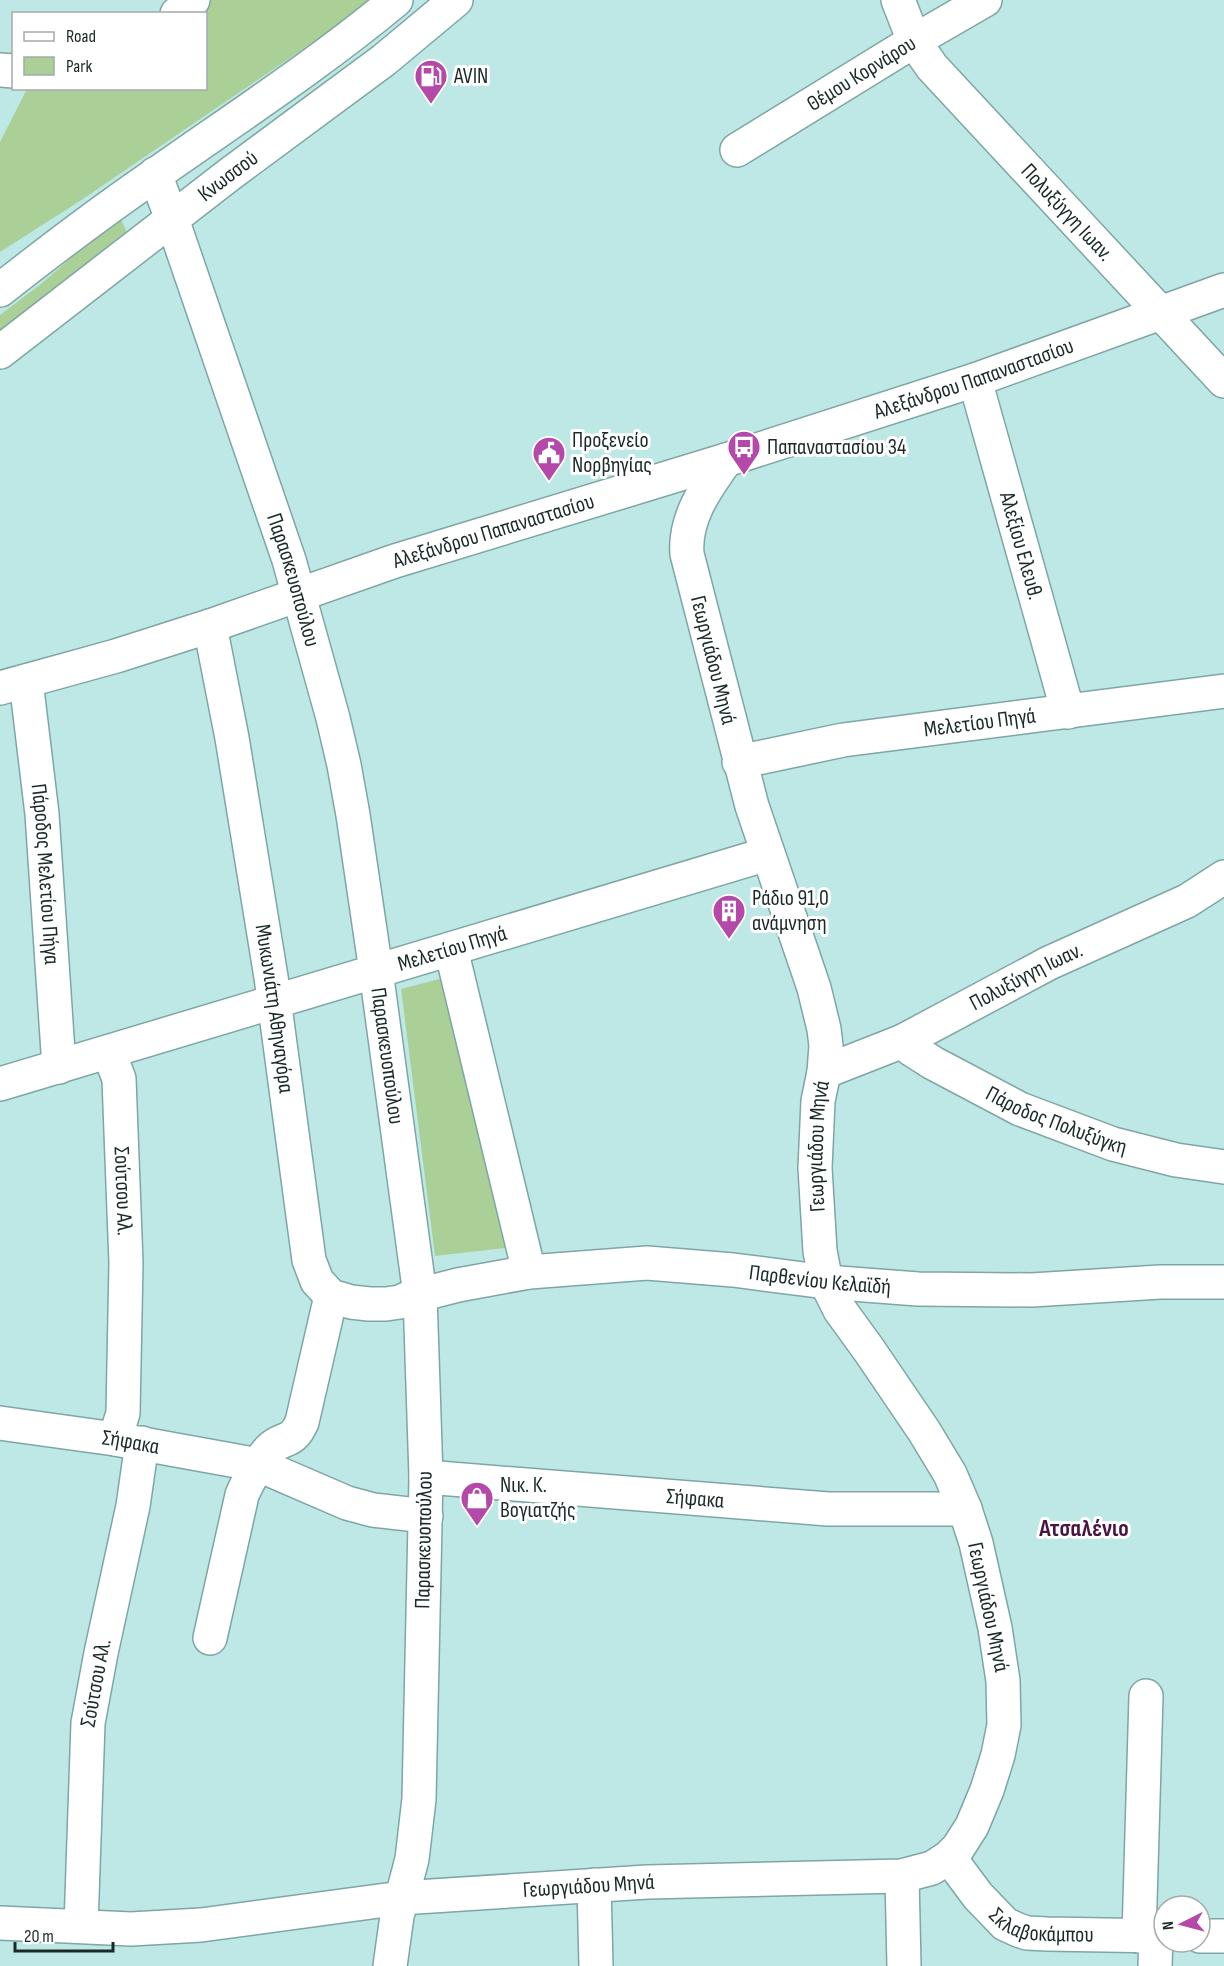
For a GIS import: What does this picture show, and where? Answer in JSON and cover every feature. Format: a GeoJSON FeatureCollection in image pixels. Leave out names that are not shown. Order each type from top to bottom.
{"type":"FeatureCollection","features":[{"type":"Feature","properties":{"kind":"street"},"geometry":{"type":"LineString","coordinates":[[179,12],[193,0]]}},
{"type":"Feature","properties":{"kind":"street","name":"Κνωσσού"},"geometry":{"type":"LineString","coordinates":[[8,281],[155,174],[303,73],[396,0]]}},
{"type":"Feature","properties":{"kind":"street","name":"Κνωσσού"},"geometry":{"type":"LineString","coordinates":[[0,352],[384,60],[456,0]]}},
{"type":"Feature","properties":{"kind":"street","name":"Πολυξύγγη Ιωαν."},"geometry":{"type":"LineString","coordinates":[[898,0],[914,41],[944,80],[1224,381]]}},
{"type":"Feature","properties":{"kind":"street","name":"Θέμου Κορνάρου"},"geometry":{"type":"LineString","coordinates":[[737,150],[985,0]]}},
{"type":"Feature","properties":{"kind":"street","name":"Παρασκευοπούλου"},"geometry":{"type":"LineString","coordinates":[[155,174],[289,560],[333,718],[354,815],[420,1294],[426,1516],[418,1799],[412,1859],[401,1898],[390,1966]]}},
{"type":"Feature","properties":{"kind":"street","name":"Αλεξάνδρου Παπαναστασίου"},"geometry":{"type":"LineString","coordinates":[[13,684],[116,656],[450,544],[726,460],[975,380],[1224,290]]}},
{"type":"Feature","properties":{"kind":"street","name":"Αλεξίου Ελευθ."},"geometry":{"type":"LineString","coordinates":[[975,380],[1068,712]]}},
{"type":"Feature","properties":{"kind":"street","name":"Γεωργιάδου Μηνά"},"geometry":{"type":"LineString","coordinates":[[0,1923],[131,1929],[201,1925],[401,1898],[594,1885],[902,1876],[932,1868],[949,1857],[958,1848],[972,1826],[987,1790],[1004,1725],[1003,1681],[995,1628],[975,1543],[951,1474],[840,1310],[826,1282],[820,1251],[815,1168],[818,1101],[826,1047],[824,1029],[814,988],[767,854],[739,762],[689,565],[686,543],[692,516],[707,486],[726,460]]}},
{"type":"Feature","properties":{"kind":"street","name":"Μυκωνιάτη Αθηναγόρα"},"geometry":{"type":"LineString","coordinates":[[210,626],[221,673],[274,1002],[309,1260],[317,1281],[331,1296]]}},
{"type":"Feature","properties":{"kind":"street","name":"Πάροδος Μελετίου Πήγα"},"geometry":{"type":"LineString","coordinates":[[13,684],[42,814],[59,1067]]}},
{"type":"Feature","properties":{"kind":"street","name":"Μελετίου Πηγά"},"geometry":{"type":"LineString","coordinates":[[739,762],[843,740],[1224,691]]}},
{"type":"Feature","properties":{"kind":"street","name":"Μελετίου Πηγά"},"geometry":{"type":"LineString","coordinates":[[0,1084],[767,854]]}},
{"type":"Feature","properties":{"kind":"street","name":"Πολυξύγγη Ιωαν."},"geometry":{"type":"LineString","coordinates":[[824,1072],[903,1041],[1048,963],[1187,900],[1224,877]]}},
{"type":"Feature","properties":{"kind":"street"},"geometry":{"type":"LineString","coordinates":[[451,950],[530,1272]]}},
{"type":"Feature","properties":{"kind":"street","name":"Πάροδος Πολυξύγκη"},"geometry":{"type":"LineString","coordinates":[[903,1041],[933,1063],[1020,1109],[1113,1144],[1176,1160],[1224,1167]]}},
{"type":"Feature","properties":{"kind":"street","name":"Σούτσου Αλ."},"geometry":{"type":"LineString","coordinates":[[81,1926],[88,1724],[133,1506],[129,1441],[123,1413],[126,1263],[119,1079],[109,1052]]}},
{"type":"Feature","properties":{"kind":"street","name":"Παρθενίου Κελαϊδή"},"geometry":{"type":"LineString","coordinates":[[420,1294],[530,1272],[647,1263],[733,1270],[826,1282],[898,1288],[982,1291],[1085,1288],[1160,1282],[1224,1282]]}},
{"type":"Feature","properties":{"kind":"street"},"geometry":{"type":"LineString","coordinates":[[210,1638],[238,1508],[247,1485],[270,1449],[297,1435],[331,1296],[351,1302],[386,1304],[400,1302],[420,1294]]}},
{"type":"Feature","properties":{"kind":"street","name":"Σήφακα"},"geometry":{"type":"LineString","coordinates":[[0,1423],[129,1441],[259,1465],[347,1503],[373,1510],[426,1516]]}},
{"type":"Feature","properties":{"kind":"street","name":"Σήφακα"},"geometry":{"type":"LineString","coordinates":[[426,1477],[828,1509],[965,1509]]}},
{"type":"Feature","properties":{"kind":"street"},"geometry":{"type":"LineString","coordinates":[[1146,1696],[1152,1909]]}},
{"type":"Feature","properties":{"kind":"street","name":"Σκλαβοκάμπου"},"geometry":{"type":"LineString","coordinates":[[949,1857],[978,1896],[1005,1924],[1018,1930],[1027,1933],[1152,1944]]}},
{"type":"Feature","properties":{"kind":"street"},"geometry":{"type":"LineString","coordinates":[[902,1876],[904,1966]]}},
{"type":"Feature","properties":{"kind":"street"},"geometry":{"type":"LineString","coordinates":[[594,1885],[596,1966]]}},
{"type":"Feature","properties":{"kind":"street"},"geometry":{"type":"LineString","coordinates":[[1224,1929],[1224,1936]]}},
{"type":"Feature","properties":{"kind":"green space"},"geometry":{"type":"Polygon","coordinates":[[[210,0],[369,0],[325,34],[80,201],[0,252],[0,142],[26,90],[207,90],[207,12],[194,12],[210,0]]]}},
{"type":"Feature","properties":{"kind":"green space"},"geometry":{"type":"Polygon","coordinates":[[[119,216],[128,234],[0,336],[0,315],[41,284],[119,216]]]}},
{"type":"Feature","properties":{"kind":"green space"},"geometry":{"type":"Polygon","coordinates":[[[443,978],[505,1248],[435,1256],[401,989],[443,978]]]}},
{"type":"Feature","properties":{"kind":"place","name":"AVIN"},"geometry":{"type":"Point","coordinates":[431,105]}},
{"type":"Feature","properties":{"kind":"place","name":"Παπαναστασίου 34"},"geometry":{"type":"Point","coordinates":[744,476]}},
{"type":"Feature","properties":{"kind":"place","name":"Προξενείο Νορβηγίας"},"geometry":{"type":"Point","coordinates":[549,482]}},
{"type":"Feature","properties":{"kind":"place","name":"Ράδιο 91,0 ανάμνηση"},"geometry":{"type":"Point","coordinates":[729,940]}},
{"type":"Feature","properties":{"kind":"place","name":"Νικ. Κ. Βογιατζής"},"geometry":{"type":"Point","coordinates":[477,1527]}},
{"type":"Feature","properties":{"kind":"district","name":"Ατσαλένιο"},"geometry":{"type":"Point","coordinates":[1084,1528]}}]}
